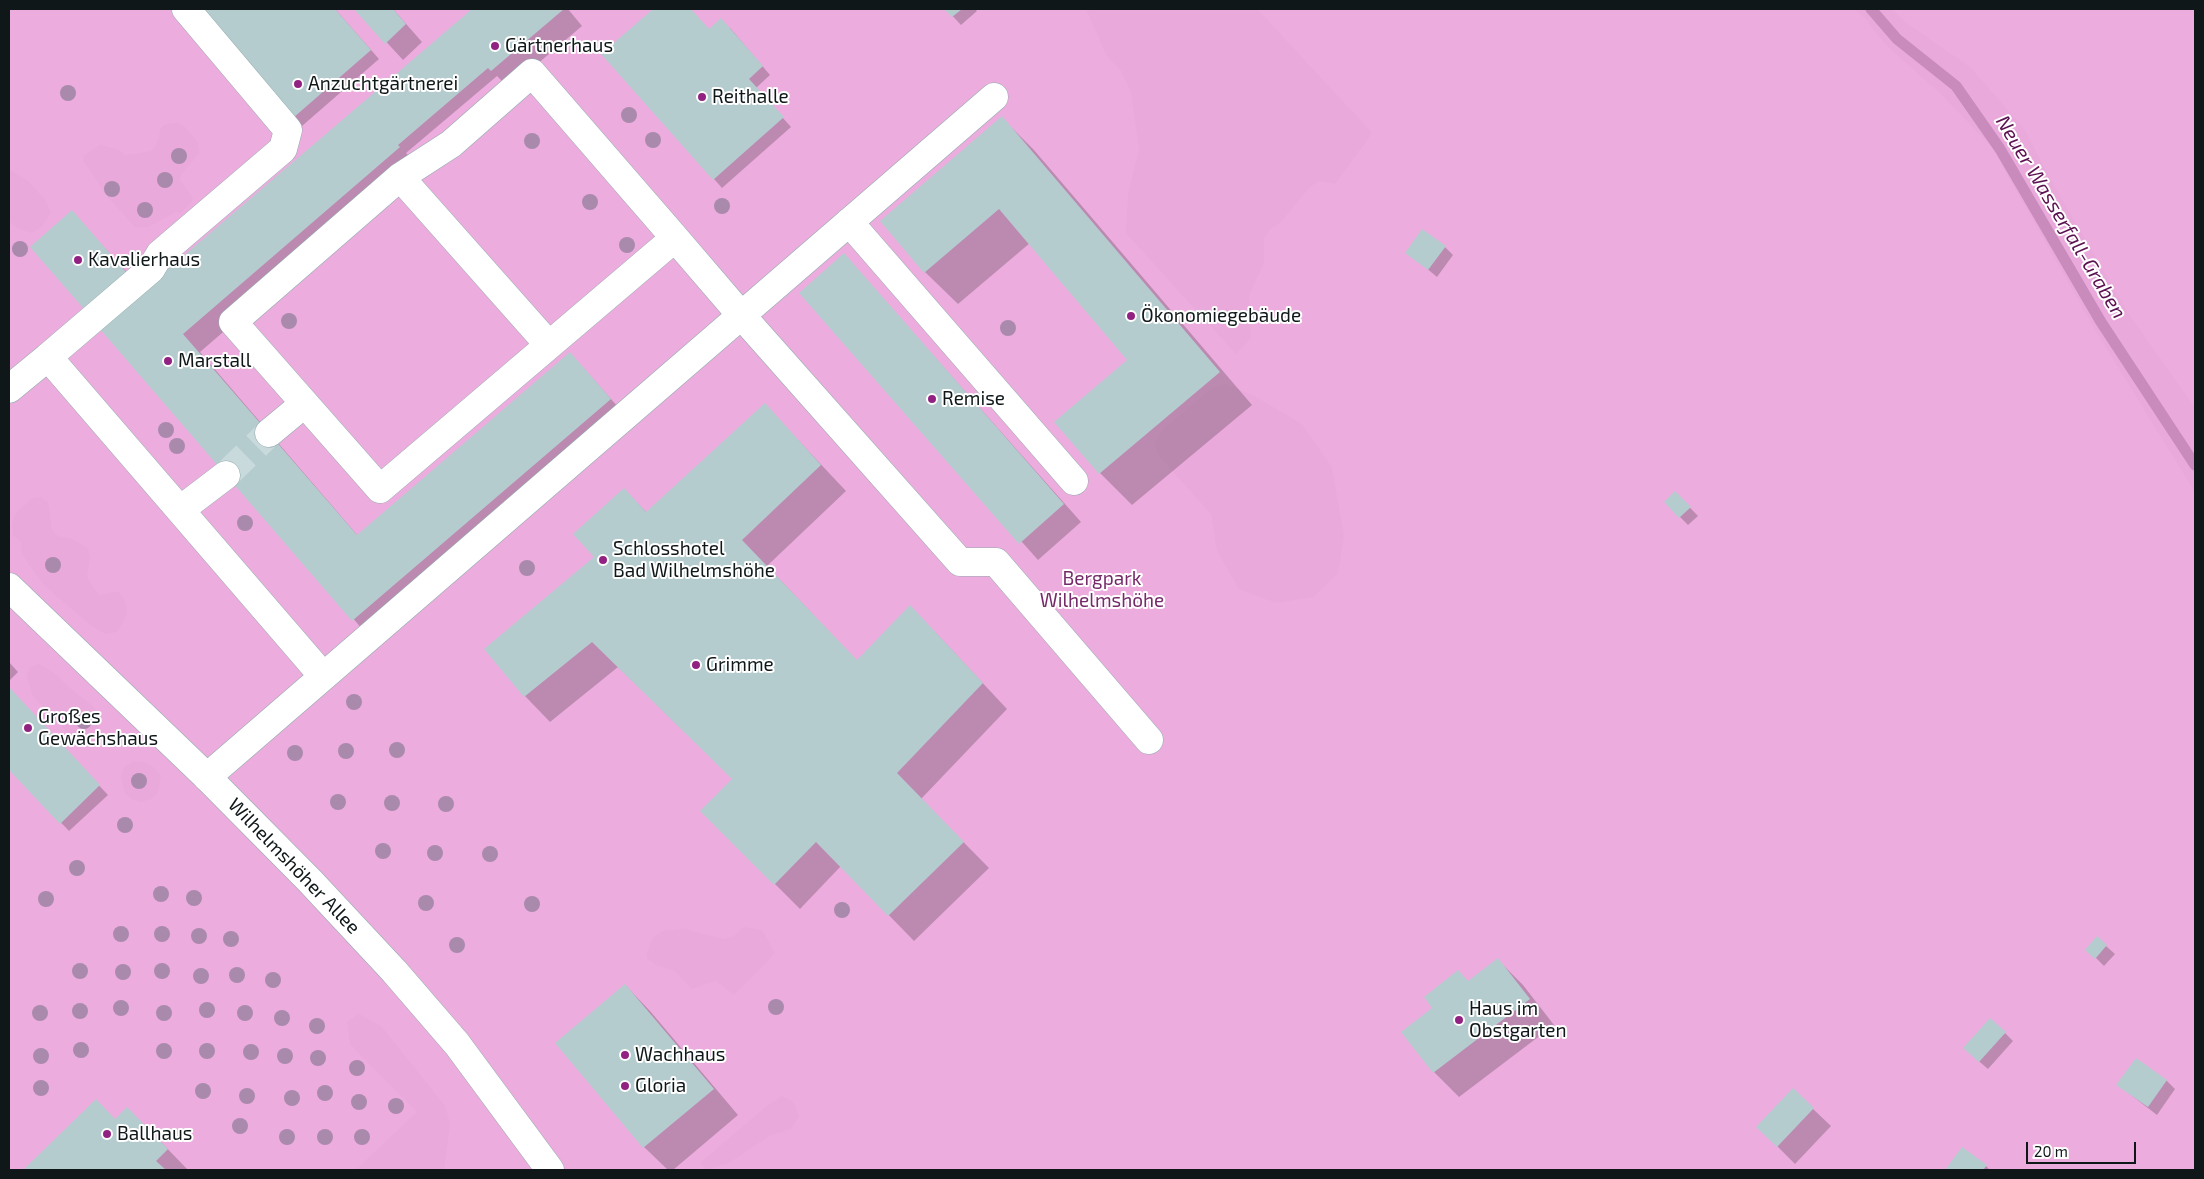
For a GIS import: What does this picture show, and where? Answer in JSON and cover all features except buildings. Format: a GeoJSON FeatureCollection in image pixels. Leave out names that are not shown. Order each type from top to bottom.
{"type":"FeatureCollection","features":[{"type":"Feature","properties":{"kind":"main road"},"geometry":{"type":"LineString","coordinates":[[9,389],[151,269],[160,254],[283,149],[288,130],[186,9]]}},
{"type":"Feature","properties":{"kind":"main road"},"geometry":{"type":"LineString","coordinates":[[675,238],[380,490],[233,322],[400,178],[451,144],[532,73],[675,238],[741,315],[960,562],[996,562],[1150,740]]}},
{"type":"Feature","properties":{"kind":"main road"},"geometry":{"type":"LineString","coordinates":[[207,777],[994,97]]}},
{"type":"Feature","properties":{"kind":"main road"},"geometry":{"type":"LineString","coordinates":[[400,178],[549,345]]}},
{"type":"Feature","properties":{"kind":"main road"},"geometry":{"type":"LineString","coordinates":[[849,222],[1074,480]]}},
{"type":"Feature","properties":{"kind":"main road"},"geometry":{"type":"LineString","coordinates":[[48,357],[323,676]]}},
{"type":"Feature","properties":{"kind":"main road"},"geometry":{"type":"LineString","coordinates":[[269,434],[304,404]]}},
{"type":"Feature","properties":{"kind":"main road"},"geometry":{"type":"LineString","coordinates":[[180,510],[226,475]]}},
{"type":"Feature","properties":{"kind":"main road","name":"Wilhelmshöher Allee"},"geometry":{"type":"LineString","coordinates":[[9,587],[207,777],[310,881],[451,1036],[550,1170]]}},
{"type":"Feature","properties":{"kind":"green space","name":"Bergpark Wilhelmshöhe"},"geometry":{"type":"Polygon","coordinates":[[[9,9],[2195,9],[2195,1170],[9,1170],[9,9]]]}},
{"type":"Feature","properties":{"kind":"shaded area"},"geometry":{"type":"Polygon","coordinates":[[[1086,9],[1257,9],[1372,133],[1335,184],[1318,181],[1308,189],[1280,223],[1270,229],[1264,238],[1264,263],[1249,295],[1251,338],[1236,354],[1126,233],[1128,193],[1139,149],[1131,92],[1121,71],[1107,56],[1086,9]]]}},
{"type":"Feature","properties":{"kind":"shaded area"},"geometry":{"type":"Polygon","coordinates":[[[1854,9],[1892,9],[1905,22],[1970,67],[2024,129],[2053,184],[2128,313],[2195,408],[2195,492],[2094,328],[1991,146],[1942,95],[1885,44],[1865,18],[1854,9]]]}},
{"type":"Feature","properties":{"kind":"shaded area"},"geometry":{"type":"Polygon","coordinates":[[[177,123],[185,127],[198,143],[199,153],[181,175],[180,180],[193,198],[191,203],[180,213],[176,212],[148,227],[135,227],[107,196],[83,160],[85,155],[100,145],[117,149],[125,155],[152,151],[159,139],[160,129],[166,124],[177,123]]]}},
{"type":"Feature","properties":{"kind":"shaded area"},"geometry":{"type":"Polygon","coordinates":[[[9,169],[29,182],[46,201],[51,213],[41,227],[32,233],[19,229],[9,221],[9,169]]]}},
{"type":"Feature","properties":{"kind":"shaded area"},"geometry":{"type":"Polygon","coordinates":[[[1227,384],[1254,396],[1302,424],[1332,468],[1344,536],[1338,573],[1313,597],[1276,603],[1239,589],[1217,551],[1211,514],[1158,455],[1154,444],[1164,428],[1212,388],[1227,384]]]}},
{"type":"Feature","properties":{"kind":"shaded area"},"geometry":{"type":"Polygon","coordinates":[[[40,497],[48,502],[52,530],[58,536],[70,538],[88,548],[90,558],[87,577],[96,592],[101,595],[118,591],[123,598],[127,607],[126,617],[117,632],[106,634],[93,627],[44,585],[21,552],[22,543],[13,535],[12,524],[16,513],[32,498],[40,497]]]}},
{"type":"Feature","properties":{"kind":"shaded area"},"geometry":{"type":"Polygon","coordinates":[[[39,664],[54,673],[93,706],[101,717],[100,724],[93,734],[78,743],[33,696],[27,677],[29,668],[39,664]]]}},
{"type":"Feature","properties":{"kind":"shaded area"},"geometry":{"type":"Polygon","coordinates":[[[133,761],[143,762],[153,767],[161,776],[158,792],[152,799],[141,802],[131,799],[124,791],[121,776],[124,768],[133,761]]]}},
{"type":"Feature","properties":{"kind":"shaded area"},"geometry":{"type":"Polygon","coordinates":[[[744,927],[762,930],[775,953],[734,995],[716,981],[692,989],[675,971],[656,965],[647,958],[647,952],[653,938],[662,931],[685,929],[724,939],[734,936],[744,927]]]}},
{"type":"Feature","properties":{"kind":"shaded area"},"geometry":{"type":"Polygon","coordinates":[[[359,1014],[381,1026],[445,1106],[450,1124],[444,1170],[356,1170],[417,1112],[350,1044],[347,1022],[359,1014]]]}},
{"type":"Feature","properties":{"kind":"shaded area"},"geometry":{"type":"Polygon","coordinates":[[[782,1096],[793,1102],[799,1116],[791,1129],[769,1136],[729,1163],[707,1170],[700,1163],[767,1106],[782,1096]]]}},
{"type":"Feature","properties":{"kind":"waterway","name":"Neuer Wasserfall-Graben"},"geometry":{"type":"LineString","coordinates":[[1871,9],[1897,39],[1956,86],[2000,149],[2101,322],[2195,465]]}},
{"type":"Feature","properties":{"kind":"tunnel"},"geometry":{"type":"LineString","coordinates":[[226,475],[269,433]]}},
{"type":"Feature","properties":{"kind":"place","name":"Gärtnerhaus"},"geometry":{"type":"Point","coordinates":[495,46]}},
{"type":"Feature","properties":{"kind":"place","name":"Anzuchtgärtnerei"},"geometry":{"type":"Point","coordinates":[298,84]}},
{"type":"Feature","properties":{"kind":"place","name":"Reithalle"},"geometry":{"type":"Point","coordinates":[702,97]}},
{"type":"Feature","properties":{"kind":"place","name":"Kavalierhaus"},"geometry":{"type":"Point","coordinates":[78,260]}},
{"type":"Feature","properties":{"kind":"place","name":"Ökonomiegebäude"},"geometry":{"type":"Point","coordinates":[1131,316]}},
{"type":"Feature","properties":{"kind":"place","name":"Marstall"},"geometry":{"type":"Point","coordinates":[168,361]}},
{"type":"Feature","properties":{"kind":"place","name":"Remise"},"geometry":{"type":"Point","coordinates":[932,399]}},
{"type":"Feature","properties":{"kind":"place","name":"Schlosshotel Bad Wilhelmshöhe"},"geometry":{"type":"Point","coordinates":[603,560]}},
{"type":"Feature","properties":{"kind":"place","name":"Grimme"},"geometry":{"type":"Point","coordinates":[696,665]}},
{"type":"Feature","properties":{"kind":"place","name":"Großes Gewächshaus"},"geometry":{"type":"Point","coordinates":[28,728]}},
{"type":"Feature","properties":{"kind":"place","name":"Haus im Obstgarten"},"geometry":{"type":"Point","coordinates":[1459,1020]}},
{"type":"Feature","properties":{"kind":"place","name":"Wachhaus"},"geometry":{"type":"Point","coordinates":[625,1055]}},
{"type":"Feature","properties":{"kind":"place","name":"Gloria"},"geometry":{"type":"Point","coordinates":[625,1086]}},
{"type":"Feature","properties":{"kind":"place","name":"Ballhaus"},"geometry":{"type":"Point","coordinates":[107,1134]}}]}
